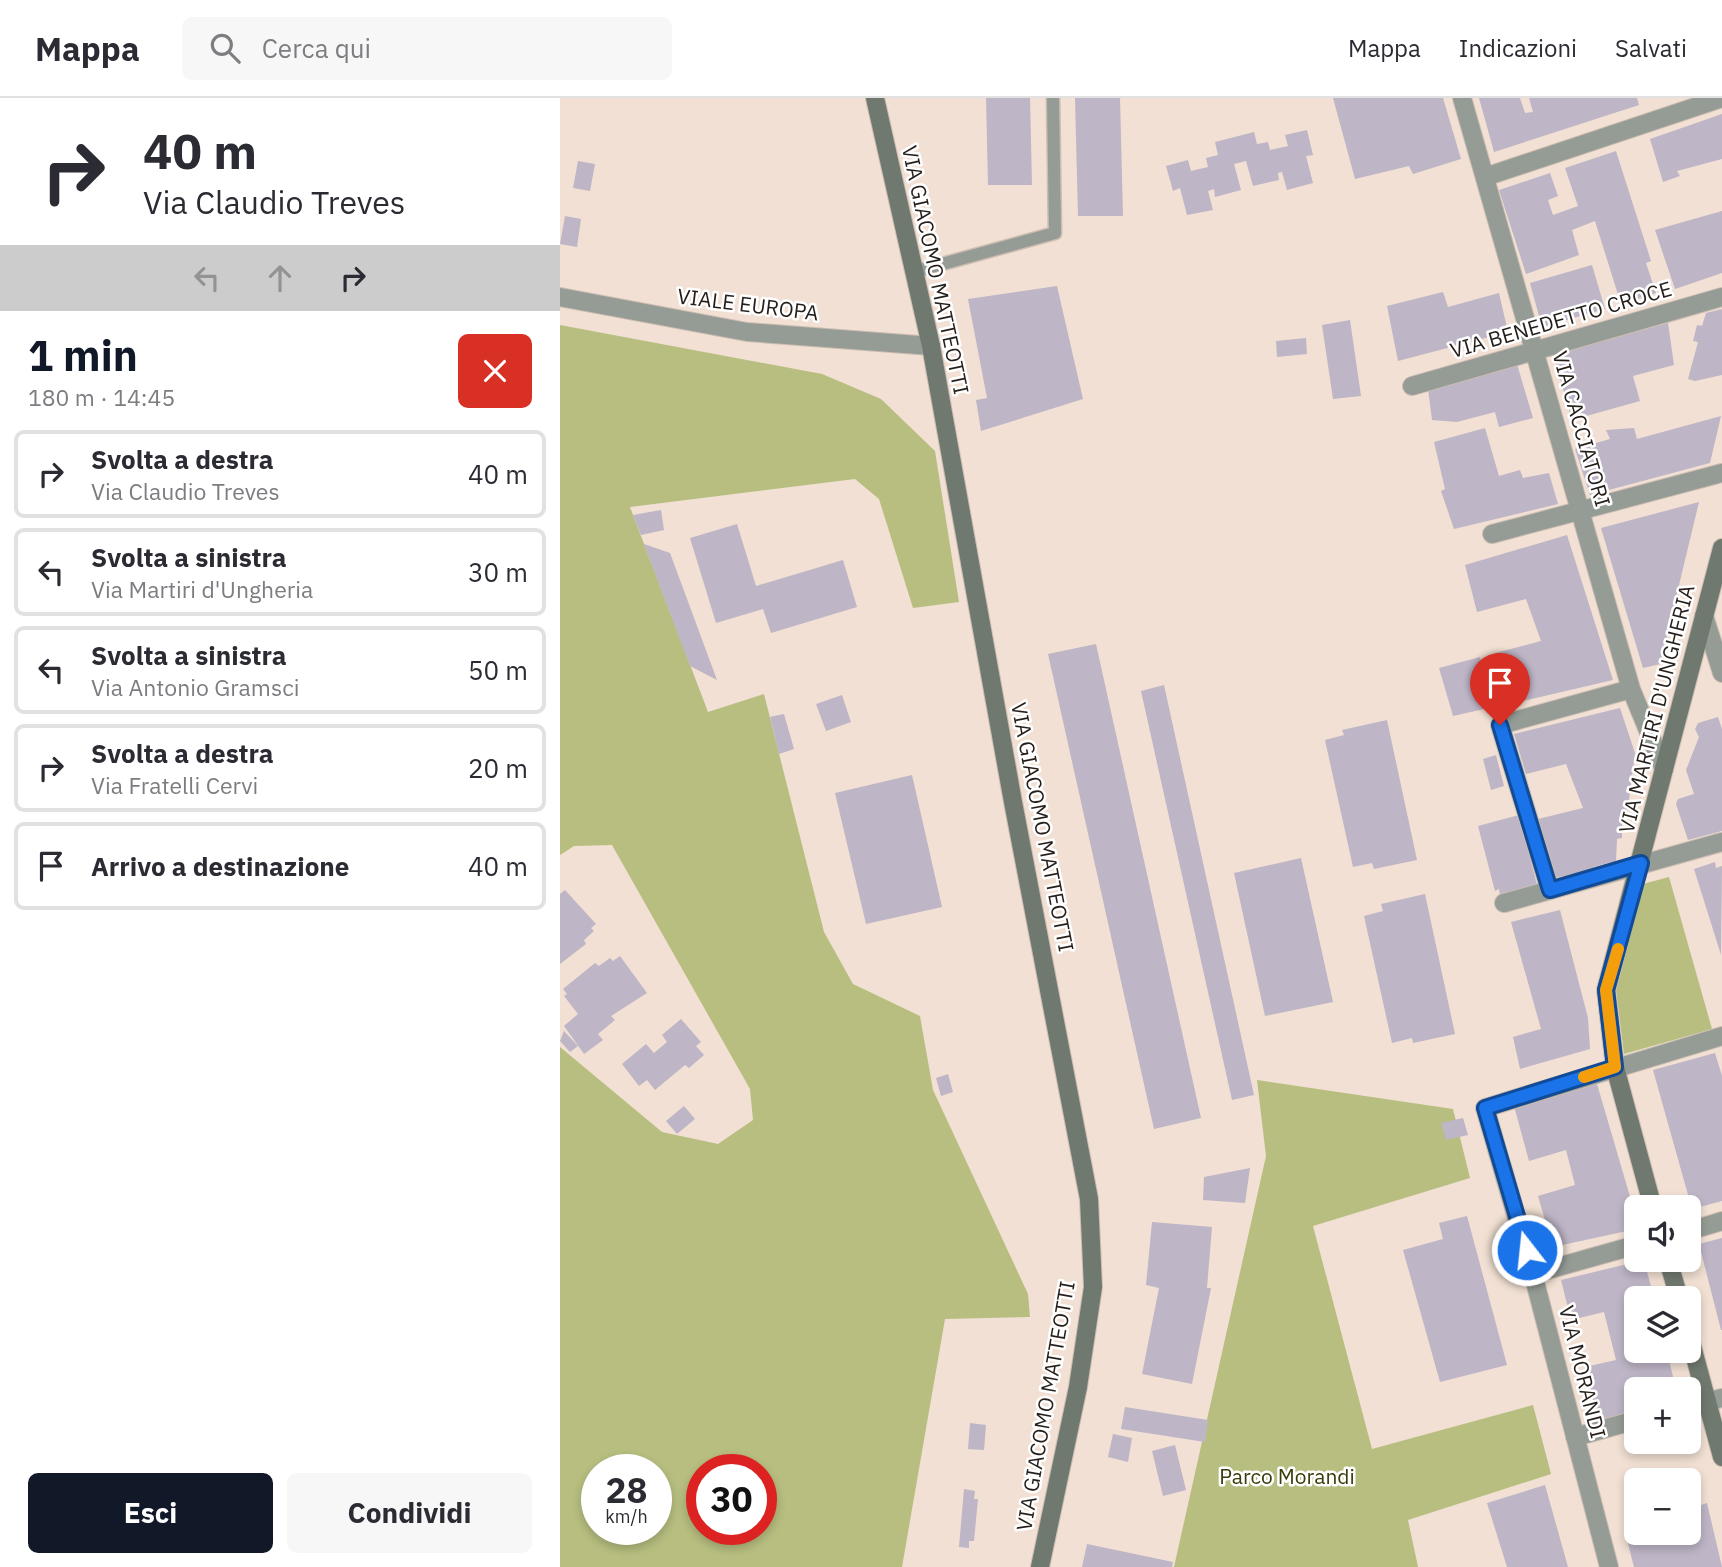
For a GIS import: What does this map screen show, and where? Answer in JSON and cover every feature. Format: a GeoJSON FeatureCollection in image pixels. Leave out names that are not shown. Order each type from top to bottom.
{"type":"FeatureCollection","features":[{"type":"Feature","properties":{"kind":"street","name":"VIA GIACOMO MATTEOTTI"},"geometry":{"type":"LineString","coordinates":[[875,98],[931,346],[1013,802],[1090,1199],[1093,1287],[1077,1387],[1040,1567]]}},
{"type":"Feature","properties":{"kind":"street","name":"VIA CACCIATORI"},"geometry":{"type":"LineString","coordinates":[[1462,98],[1631,688],[1664,769]]}},
{"type":"Feature","properties":{"kind":"street"},"geometry":{"type":"LineString","coordinates":[[1485,177],[1722,99]]}},
{"type":"Feature","properties":{"kind":"street","name":"VIA BENEDETTO CROCE"},"geometry":{"type":"LineString","coordinates":[[1412,386],[1722,297]]}},
{"type":"Feature","properties":{"kind":"street","name":"VIALE EUROPA"},"geometry":{"type":"LineString","coordinates":[[560,298],[747,332],[931,346]]}},
{"type":"Feature","properties":{"kind":"street"},"geometry":{"type":"LineString","coordinates":[[1492,534],[1722,473]]}},
{"type":"Feature","properties":{"kind":"street","name":"VIA MARTIRI D'UNGHERIA"},"geometry":{"type":"LineString","coordinates":[[1649,1195],[1615,1067],[1606,990],[1722,548]]}},
{"type":"Feature","properties":{"kind":"street"},"geometry":{"type":"LineString","coordinates":[[1704,616],[1722,673]]}},
{"type":"Feature","properties":{"kind":"street"},"geometry":{"type":"LineString","coordinates":[[1550,890],[1500,725],[1631,688]]}},
{"type":"Feature","properties":{"kind":"street"},"geometry":{"type":"LineString","coordinates":[[1504,903],[1722,842]]}},
{"type":"Feature","properties":{"kind":"street"},"geometry":{"type":"LineString","coordinates":[[1615,1067],[1722,1036]]}},
{"type":"Feature","properties":{"kind":"street","name":"VIA MORANDI"},"geometry":{"type":"LineString","coordinates":[[1609,1567],[1534,1274],[1485,1108],[1615,1067]]}},
{"type":"Feature","properties":{"kind":"street"},"geometry":{"type":"LineString","coordinates":[[1701,1228],[1722,1222]]}},
{"type":"Feature","properties":{"kind":"street"},"geometry":{"type":"LineString","coordinates":[[1534,1274],[1624,1248]]}},
{"type":"Feature","properties":{"kind":"street"},"geometry":{"type":"LineString","coordinates":[[1700,1363],[1715,1400],[1722,1457]]}},
{"type":"Feature","properties":{"kind":"street"},"geometry":{"type":"LineString","coordinates":[[1575,1437],[1624,1423]]}},
{"type":"Feature","properties":{"kind":"lane"},"geometry":{"type":"LineString","coordinates":[[913,272],[1055,233],[1053,98]]}},
{"type":"Feature","properties":{"kind":"green space"},"geometry":{"type":"Polygon","coordinates":[[[560,325],[822,374],[881,399],[935,451],[959,602],[913,608],[879,499],[855,479],[630,507],[708,712],[764,694],[824,932],[853,984],[920,1016],[933,1090],[1028,1294],[1030,1317],[945,1319],[902,1567],[560,1567],[560,1047],[662,1132],[718,1144],[753,1120],[750,1089],[612,845],[574,846],[560,855],[560,325]]]}},
{"type":"Feature","properties":{"kind":"green space"},"geometry":{"type":"Polygon","coordinates":[[[1669,877],[1712,1029],[1624,1054],[1616,990],[1643,884],[1669,877]]]}},
{"type":"Feature","properties":{"kind":"green space","name":"Parco Morandi"},"geometry":{"type":"Polygon","coordinates":[[[1257,1080],[1453,1109],[1470,1178],[1313,1226],[1372,1449],[1533,1405],[1551,1474],[1408,1520],[1418,1567],[1174,1567],[1266,1156],[1257,1080]]]}},
{"type":"Feature","properties":{"kind":"building"},"geometry":{"type":"Polygon","coordinates":[[[986,98],[1030,98],[1032,185],[988,185],[986,98]]]}},
{"type":"Feature","properties":{"kind":"building"},"geometry":{"type":"Polygon","coordinates":[[[1075,98],[1120,98],[1123,216],[1078,216],[1075,98]]]}},
{"type":"Feature","properties":{"kind":"building"},"geometry":{"type":"Polygon","coordinates":[[[1333,98],[1443,98],[1461,159],[1413,174],[1409,166],[1355,179],[1333,98]]]}},
{"type":"Feature","properties":{"kind":"building"},"geometry":{"type":"Polygon","coordinates":[[[1479,98],[1520,98],[1525,113],[1533,112],[1529,98],[1637,98],[1639,105],[1494,152],[1479,98]]]}},
{"type":"Feature","properties":{"kind":"building"},"geometry":{"type":"Polygon","coordinates":[[[1722,114],[1722,159],[1677,171],[1680,176],[1663,182],[1650,139],[1722,114]]]}},
{"type":"Feature","properties":{"kind":"building"},"geometry":{"type":"Polygon","coordinates":[[[1307,130],[1313,155],[1306,156],[1313,183],[1287,190],[1282,172],[1278,173],[1279,180],[1253,186],[1246,161],[1234,164],[1241,190],[1215,197],[1214,189],[1208,191],[1213,210],[1187,215],[1180,188],[1173,191],[1166,166],[1188,160],[1191,171],[1208,167],[1206,158],[1218,155],[1215,142],[1254,132],[1257,144],[1268,142],[1270,150],[1288,146],[1285,135],[1307,130]]]}},
{"type":"Feature","properties":{"kind":"building"},"geometry":{"type":"Polygon","coordinates":[[[1616,151],[1651,261],[1646,263],[1656,293],[1621,304],[1595,221],[1572,230],[1579,255],[1526,274],[1499,190],[1550,173],[1558,196],[1548,200],[1553,215],[1578,206],[1565,168],[1616,151]]]}},
{"type":"Feature","properties":{"kind":"building"},"geometry":{"type":"Polygon","coordinates":[[[578,161],[595,164],[590,191],[573,188],[578,161]]]}},
{"type":"Feature","properties":{"kind":"building"},"geometry":{"type":"Polygon","coordinates":[[[1722,211],[1722,273],[1675,289],[1655,230],[1722,211]]]}},
{"type":"Feature","properties":{"kind":"building"},"geometry":{"type":"Polygon","coordinates":[[[565,216],[581,219],[577,247],[560,244],[565,216]]]}},
{"type":"Feature","properties":{"kind":"building"},"geometry":{"type":"Polygon","coordinates":[[[1592,265],[1605,309],[1542,327],[1530,283],[1592,265]]]}},
{"type":"Feature","properties":{"kind":"building"},"geometry":{"type":"Polygon","coordinates":[[[1057,286],[1083,399],[981,431],[976,400],[987,398],[968,299],[1057,286]]]}},
{"type":"Feature","properties":{"kind":"building"},"geometry":{"type":"Polygon","coordinates":[[[1443,292],[1448,307],[1499,293],[1508,332],[1398,361],[1387,306],[1443,292]]]}},
{"type":"Feature","properties":{"kind":"building"},"geometry":{"type":"Polygon","coordinates":[[[1722,309],[1722,375],[1695,381],[1688,379],[1698,342],[1693,341],[1697,325],[1702,326],[1706,313],[1722,309]]]}},
{"type":"Feature","properties":{"kind":"building"},"geometry":{"type":"Polygon","coordinates":[[[1350,320],[1361,396],[1333,399],[1322,325],[1350,320]]]}},
{"type":"Feature","properties":{"kind":"building"},"geometry":{"type":"Polygon","coordinates":[[[1668,323],[1674,365],[1633,376],[1640,401],[1572,420],[1553,354],[1668,323]]]}},
{"type":"Feature","properties":{"kind":"building"},"geometry":{"type":"Polygon","coordinates":[[[1306,338],[1307,354],[1277,357],[1276,341],[1306,338]]]}},
{"type":"Feature","properties":{"kind":"building"},"geometry":{"type":"Polygon","coordinates":[[[1517,364],[1533,418],[1499,427],[1495,412],[1457,422],[1432,420],[1428,389],[1517,364]]]}},
{"type":"Feature","properties":{"kind":"building"},"geometry":{"type":"Polygon","coordinates":[[[1721,416],[1710,463],[1590,495],[1575,449],[1610,439],[1606,430],[1634,428],[1637,439],[1721,416]]]}},
{"type":"Feature","properties":{"kind":"building"},"geometry":{"type":"Polygon","coordinates":[[[1485,428],[1499,476],[1520,470],[1523,478],[1549,473],[1558,504],[1454,529],[1441,491],[1445,489],[1434,442],[1485,428]]]}},
{"type":"Feature","properties":{"kind":"building"},"geometry":{"type":"Polygon","coordinates":[[[1699,502],[1660,664],[1643,668],[1601,528],[1699,502]]]}},
{"type":"Feature","properties":{"kind":"building"},"geometry":{"type":"Polygon","coordinates":[[[661,510],[664,530],[641,535],[633,515],[661,510]]]}},
{"type":"Feature","properties":{"kind":"building"},"geometry":{"type":"Polygon","coordinates":[[[737,524],[756,586],[843,560],[857,607],[771,633],[763,609],[716,623],[690,538],[737,524]]]}},
{"type":"Feature","properties":{"kind":"building"},"geometry":{"type":"Polygon","coordinates":[[[1567,535],[1613,680],[1510,704],[1495,653],[1541,641],[1526,599],[1477,612],[1465,565],[1567,535]]]}},
{"type":"Feature","properties":{"kind":"building"},"geometry":{"type":"Polygon","coordinates":[[[644,544],[670,553],[717,680],[690,666],[644,544]]]}},
{"type":"Feature","properties":{"kind":"building"},"geometry":{"type":"Polygon","coordinates":[[[1096,644],[1201,1118],[1154,1129],[1048,654],[1096,644]]]}},
{"type":"Feature","properties":{"kind":"building"},"geometry":{"type":"Polygon","coordinates":[[[1480,657],[1493,707],[1453,716],[1439,668],[1480,657]]]}},
{"type":"Feature","properties":{"kind":"building"},"geometry":{"type":"Polygon","coordinates":[[[1164,685],[1254,1095],[1232,1100],[1141,691],[1164,685]]]}},
{"type":"Feature","properties":{"kind":"building"},"geometry":{"type":"Polygon","coordinates":[[[842,695],[851,722],[826,731],[816,704],[842,695]]]}},
{"type":"Feature","properties":{"kind":"building"},"geometry":{"type":"Polygon","coordinates":[[[1620,708],[1635,753],[1627,815],[1622,816],[1622,838],[1617,839],[1616,861],[1593,867],[1593,871],[1553,878],[1538,819],[1583,808],[1566,764],[1526,774],[1514,734],[1620,708]]]}},
{"type":"Feature","properties":{"kind":"building"},"geometry":{"type":"Polygon","coordinates":[[[784,714],[794,749],[779,754],[770,717],[784,714]]]}},
{"type":"Feature","properties":{"kind":"building"},"geometry":{"type":"Polygon","coordinates":[[[1718,717],[1722,729],[1722,831],[1688,840],[1676,804],[1678,799],[1694,794],[1686,770],[1699,737],[1695,729],[1698,723],[1718,717]]]}},
{"type":"Feature","properties":{"kind":"building"},"geometry":{"type":"Polygon","coordinates":[[[1387,720],[1417,860],[1374,869],[1372,863],[1353,867],[1325,740],[1344,735],[1342,730],[1387,720]]]}},
{"type":"Feature","properties":{"kind":"building"},"geometry":{"type":"Polygon","coordinates":[[[1496,755],[1504,786],[1491,790],[1483,759],[1496,755]]]}},
{"type":"Feature","properties":{"kind":"building"},"geometry":{"type":"Polygon","coordinates":[[[912,775],[942,907],[866,924],[835,793],[912,775]]]}},
{"type":"Feature","properties":{"kind":"building"},"geometry":{"type":"Polygon","coordinates":[[[1519,815],[1537,885],[1500,895],[1499,889],[1495,891],[1478,826],[1519,815]]]}},
{"type":"Feature","properties":{"kind":"building"},"geometry":{"type":"Polygon","coordinates":[[[1301,858],[1333,1002],[1265,1016],[1234,873],[1301,858]]]}},
{"type":"Feature","properties":{"kind":"building"},"geometry":{"type":"Polygon","coordinates":[[[1715,862],[1716,868],[1722,866],[1721,955],[1694,869],[1715,862]]]}},
{"type":"Feature","properties":{"kind":"building"},"geometry":{"type":"Polygon","coordinates":[[[565,890],[596,924],[591,928],[594,931],[584,940],[586,944],[560,964],[560,894],[565,890]]]}},
{"type":"Feature","properties":{"kind":"building"},"geometry":{"type":"Polygon","coordinates":[[[1425,894],[1455,1034],[1413,1043],[1412,1038],[1392,1043],[1364,916],[1383,911],[1381,904],[1425,894]]]}},
{"type":"Feature","properties":{"kind":"building"},"geometry":{"type":"Polygon","coordinates":[[[1560,910],[1588,1018],[1590,1049],[1520,1069],[1513,1037],[1541,1029],[1511,922],[1560,910]]]}},
{"type":"Feature","properties":{"kind":"building"},"geometry":{"type":"Polygon","coordinates":[[[620,956],[647,993],[611,1016],[615,1020],[598,1034],[603,1040],[584,1054],[564,1026],[578,1014],[564,996],[567,994],[563,989],[595,963],[599,966],[610,958],[613,961],[620,956]]]}},
{"type":"Feature","properties":{"kind":"building"},"geometry":{"type":"Polygon","coordinates":[[[681,1019],[701,1042],[696,1046],[704,1055],[689,1068],[685,1065],[655,1090],[647,1080],[639,1086],[622,1064],[646,1044],[654,1053],[667,1042],[662,1035],[681,1019]]]}},
{"type":"Feature","properties":{"kind":"building"},"geometry":{"type":"Polygon","coordinates":[[[564,1031],[578,1046],[570,1052],[560,1041],[564,1031]]]}},
{"type":"Feature","properties":{"kind":"building"},"geometry":{"type":"Polygon","coordinates":[[[1715,1053],[1722,1076],[1722,1201],[1701,1207],[1701,1195],[1688,1195],[1653,1070],[1715,1053]]]}},
{"type":"Feature","properties":{"kind":"building"},"geometry":{"type":"Polygon","coordinates":[[[948,1074],[953,1092],[941,1096],[936,1078],[948,1074]]]}},
{"type":"Feature","properties":{"kind":"building"},"geometry":{"type":"Polygon","coordinates":[[[1597,1084],[1630,1195],[1624,1195],[1624,1232],[1553,1247],[1538,1196],[1575,1185],[1566,1150],[1529,1161],[1514,1106],[1597,1084]]]}},
{"type":"Feature","properties":{"kind":"building"},"geometry":{"type":"Polygon","coordinates":[[[684,1106],[695,1119],[677,1134],[666,1121],[684,1106]]]}},
{"type":"Feature","properties":{"kind":"building"},"geometry":{"type":"Polygon","coordinates":[[[1463,1118],[1468,1135],[1446,1140],[1441,1123],[1463,1118]]]}},
{"type":"Feature","properties":{"kind":"building"},"geometry":{"type":"Polygon","coordinates":[[[1250,1168],[1245,1203],[1203,1200],[1204,1177],[1250,1168]]]}},
{"type":"Feature","properties":{"kind":"building"},"geometry":{"type":"Polygon","coordinates":[[[1467,1216],[1507,1365],[1440,1382],[1403,1250],[1443,1239],[1439,1223],[1467,1216]]]}},
{"type":"Feature","properties":{"kind":"building"},"geometry":{"type":"Polygon","coordinates":[[[1152,1222],[1212,1227],[1207,1288],[1211,1288],[1192,1384],[1142,1374],[1159,1288],[1146,1285],[1152,1222]]]}},
{"type":"Feature","properties":{"kind":"building"},"geometry":{"type":"Polygon","coordinates":[[[1722,1238],[1722,1330],[1701,1252],[1701,1243],[1722,1238]]]}},
{"type":"Feature","properties":{"kind":"building"},"geometry":{"type":"Polygon","coordinates":[[[1624,1265],[1624,1272],[1647,1272],[1651,1286],[1624,1286],[1624,1363],[1670,1363],[1673,1377],[1624,1377],[1624,1413],[1598,1421],[1585,1367],[1616,1360],[1604,1312],[1571,1320],[1561,1280],[1624,1265]]]}},
{"type":"Feature","properties":{"kind":"building"},"geometry":{"type":"Polygon","coordinates":[[[1125,1407],[1208,1420],[1205,1442],[1121,1429],[1125,1407]]]}},
{"type":"Feature","properties":{"kind":"building"},"geometry":{"type":"Polygon","coordinates":[[[970,1423],[986,1425],[984,1450],[968,1449],[970,1423]]]}},
{"type":"Feature","properties":{"kind":"building"},"geometry":{"type":"Polygon","coordinates":[[[1113,1434],[1132,1438],[1128,1462],[1108,1457],[1113,1434]]]}},
{"type":"Feature","properties":{"kind":"building"},"geometry":{"type":"Polygon","coordinates":[[[1175,1445],[1186,1490],[1163,1496],[1152,1451],[1175,1445]]]}},
{"type":"Feature","properties":{"kind":"building"},"geometry":{"type":"Polygon","coordinates":[[[1545,1485],[1568,1567],[1507,1567],[1487,1503],[1545,1485]]]}},
{"type":"Feature","properties":{"kind":"building"},"geometry":{"type":"Polygon","coordinates":[[[964,1489],[975,1491],[974,1499],[978,1499],[974,1541],[969,1541],[969,1548],[959,1547],[964,1489]]]}},
{"type":"Feature","properties":{"kind":"building"},"geometry":{"type":"Polygon","coordinates":[[[1707,1503],[1722,1567],[1634,1567],[1628,1545],[1701,1545],[1701,1505],[1707,1503]]]}},
{"type":"Feature","properties":{"kind":"building"},"geometry":{"type":"Polygon","coordinates":[[[1087,1544],[1173,1562],[1172,1567],[1082,1567],[1087,1544]]]}},
{"type":"Feature","properties":{"kind":"slow traffic"},"geometry":{"type":"LineString","coordinates":[[1584,1077],[1615,1067],[1606,990],[1618,949]]}},
{"type":"Feature","properties":{"kind":"route"},"geometry":{"type":"LineString","coordinates":[[1500,725],[1550,890],[1641,863],[1606,990],[1615,1067],[1485,1108],[1527,1250]]}}]}
